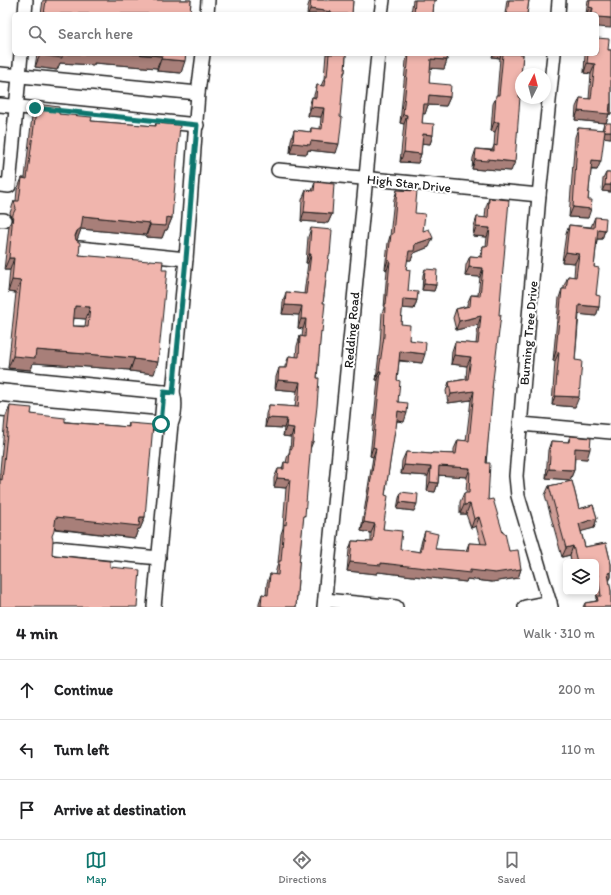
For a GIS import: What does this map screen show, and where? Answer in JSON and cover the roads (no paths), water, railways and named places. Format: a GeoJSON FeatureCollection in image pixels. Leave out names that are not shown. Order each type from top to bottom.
{"type":"FeatureCollection","features":[{"type":"Feature","properties":{"kind":"street"},"geometry":{"type":"LineString","coordinates":[[25,12],[26,0]]}},
{"type":"Feature","properties":{"kind":"street"},"geometry":{"type":"LineString","coordinates":[[207,12],[208,0]]}},
{"type":"Feature","properties":{"kind":"street"},"geometry":{"type":"LineString","coordinates":[[381,12],[383,0]]}},
{"type":"Feature","properties":{"kind":"street"},"geometry":{"type":"LineString","coordinates":[[558,12],[559,0]]}},
{"type":"Feature","properties":{"kind":"street"},"geometry":{"type":"LineString","coordinates":[[0,185],[9,186],[21,56]]}},
{"type":"Feature","properties":{"kind":"street"},"geometry":{"type":"LineString","coordinates":[[154,607],[159,558],[166,424],[186,259],[197,125],[198,93],[203,56]]}},
{"type":"Feature","properties":{"kind":"street","name":"Redding Road"},"geometry":{"type":"LineString","coordinates":[[325,604],[378,56]]}},
{"type":"Feature","properties":{"kind":"street","name":"Burning Tree Drive"},"geometry":{"type":"LineString","coordinates":[[551,605],[518,496],[516,476],[539,195],[554,56]]}},
{"type":"Feature","properties":{"kind":"street"},"geometry":{"type":"LineString","coordinates":[[0,74],[198,93]]}},
{"type":"Feature","properties":{"kind":"street"},"geometry":{"type":"LineString","coordinates":[[0,104],[197,125]]}},
{"type":"Feature","properties":{"kind":"street","name":"High Star Drive"},"geometry":{"type":"LineString","coordinates":[[278,170],[539,195]]}},
{"type":"Feature","properties":{"kind":"street"},"geometry":{"type":"LineString","coordinates":[[79,248],[186,259]]}},
{"type":"Feature","properties":{"kind":"street"},"geometry":{"type":"LineString","coordinates":[[0,376],[169,392]]}},
{"type":"Feature","properties":{"kind":"street"},"geometry":{"type":"LineString","coordinates":[[0,410],[166,424]]}},
{"type":"Feature","properties":{"kind":"street"},"geometry":{"type":"LineString","coordinates":[[521,424],[611,432]]}},
{"type":"Feature","properties":{"kind":"street"},"geometry":{"type":"LineString","coordinates":[[56,548],[159,558]]}},
{"type":"Feature","properties":{"kind":"street"},"geometry":{"type":"LineString","coordinates":[[325,604],[396,607]]}},
{"type":"Feature","properties":{"kind":"street"},"geometry":{"type":"LineString","coordinates":[[525,607],[551,605]]}}]}
